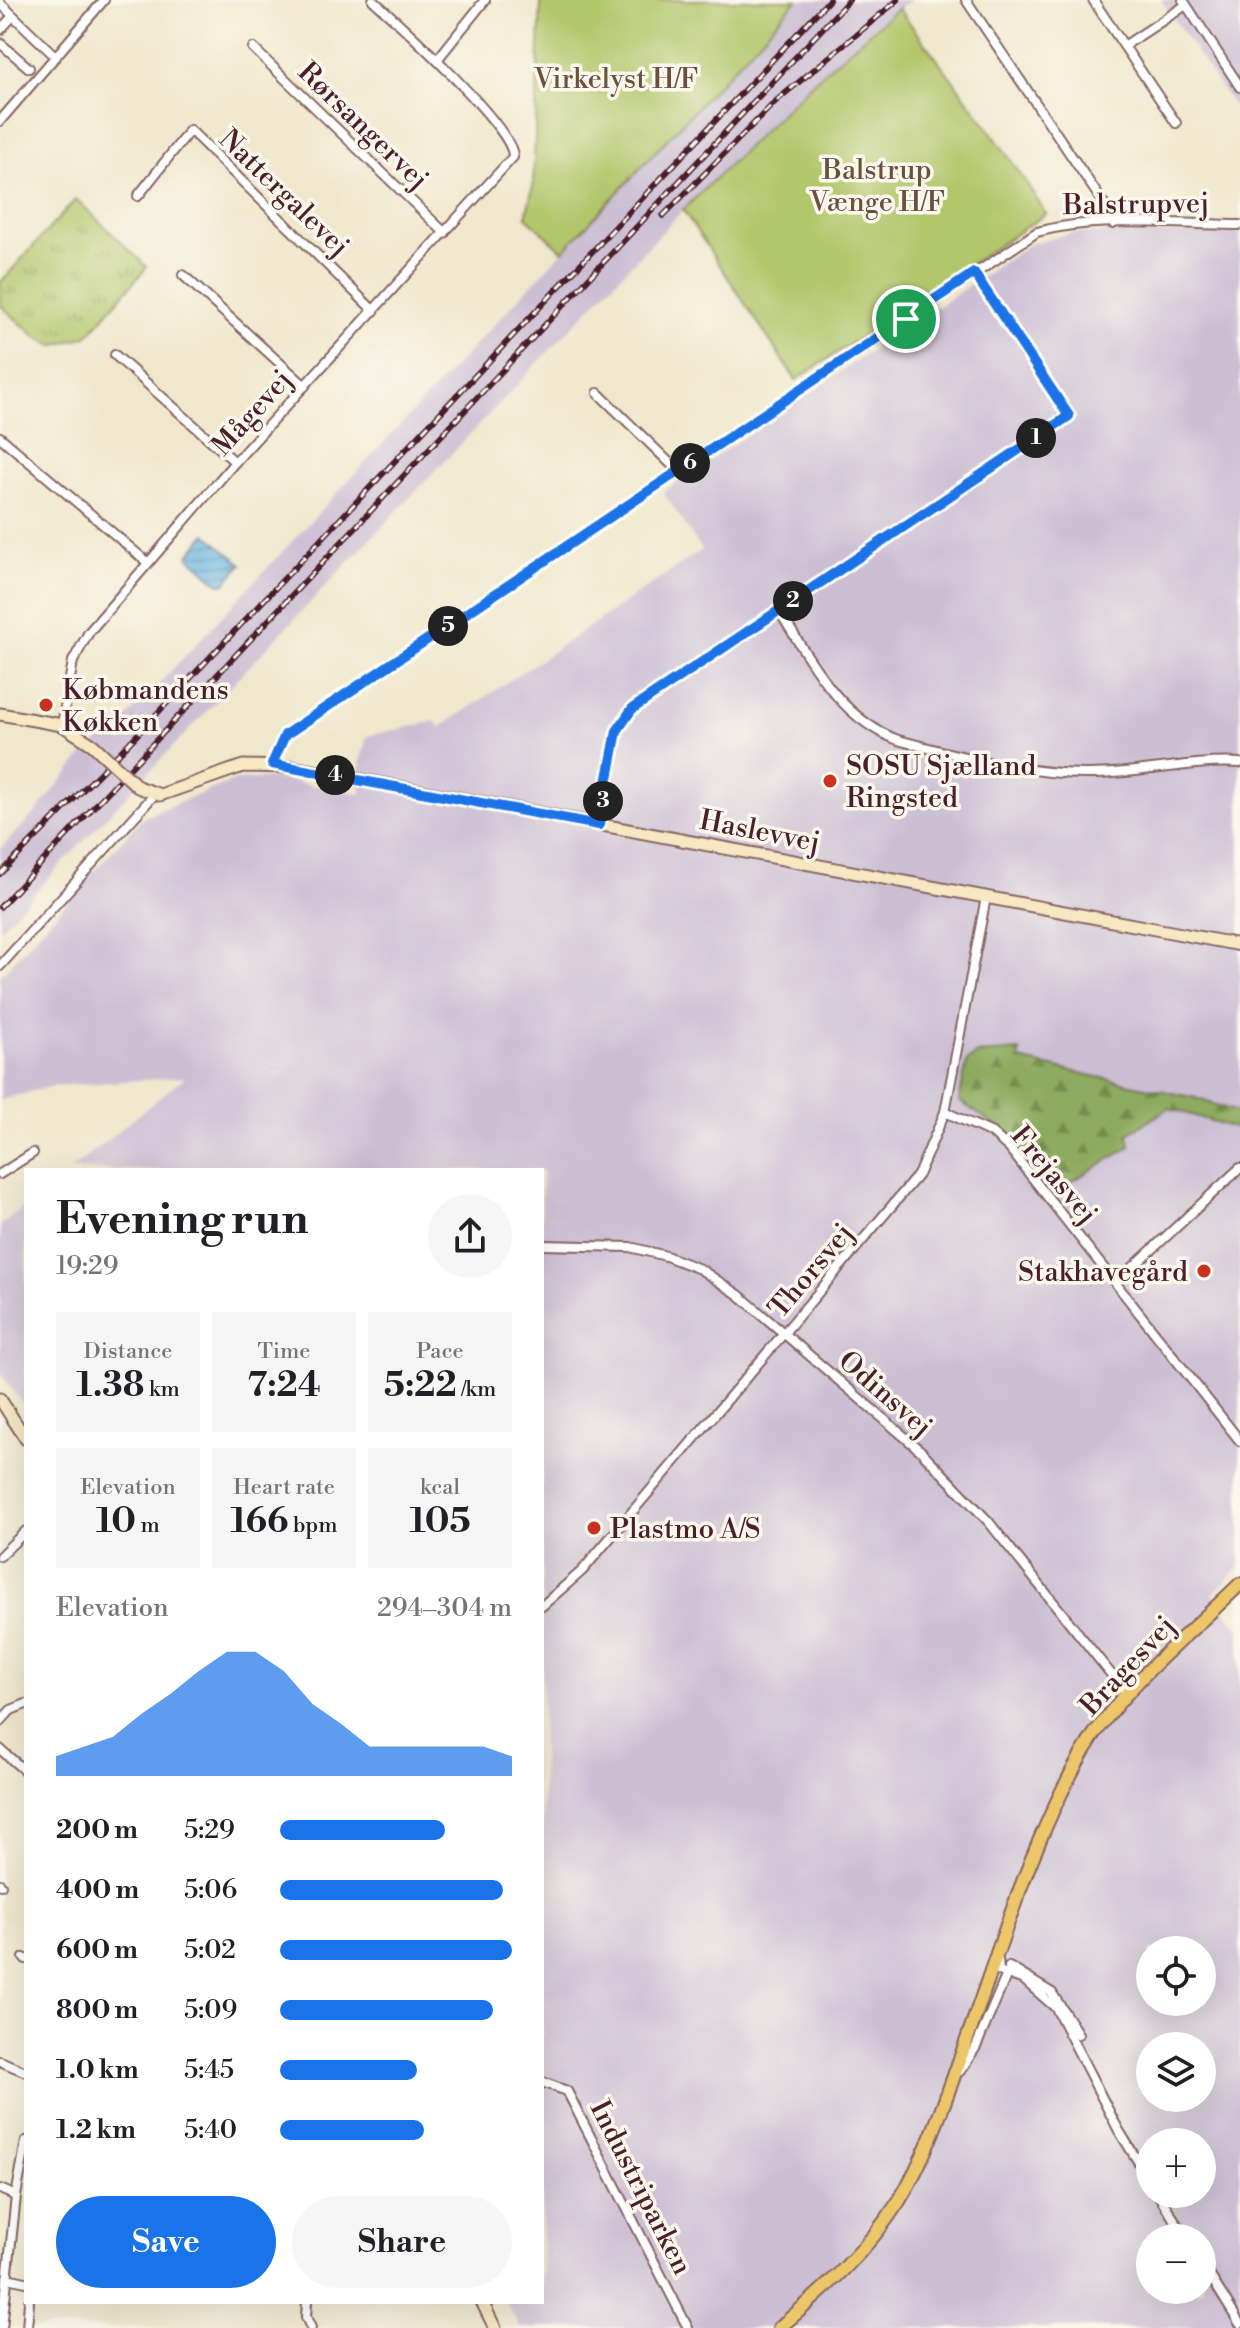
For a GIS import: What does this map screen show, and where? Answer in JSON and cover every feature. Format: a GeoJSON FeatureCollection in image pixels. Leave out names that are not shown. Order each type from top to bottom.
{"type":"FeatureCollection","features":[{"type":"Feature","properties":{"kind":"main road","name":"Bragesvej"},"geometry":{"type":"LineString","coordinates":[[941,2115],[1001,1969],[1023,1887],[1064,1790],[1091,1739],[1127,1694],[1240,1584]]}},
{"type":"Feature","properties":{"kind":"main road","name":"Bragesvej"},"geometry":{"type":"LineString","coordinates":[[778,2328],[793,2323],[847,2268],[879,2230],[911,2180],[1001,1969],[1064,1790]]}},
{"type":"Feature","properties":{"kind":"street"},"geometry":{"type":"LineString","coordinates":[[0,121],[104,0]]}},
{"type":"Feature","properties":{"kind":"street"},"geometry":{"type":"LineString","coordinates":[[373,0],[437,60],[485,0]]}},
{"type":"Feature","properties":{"kind":"street"},"geometry":{"type":"LineString","coordinates":[[966,0],[1108,210],[1113,224]]}},
{"type":"Feature","properties":{"kind":"street"},"geometry":{"type":"LineString","coordinates":[[1093,0],[1176,123]]}},
{"type":"Feature","properties":{"kind":"street"},"geometry":{"type":"LineString","coordinates":[[1124,46],[1184,2],[1240,87]]}},
{"type":"Feature","properties":{"kind":"street"},"geometry":{"type":"LineString","coordinates":[[0,3],[56,57]]}},
{"type":"Feature","properties":{"kind":"street"},"geometry":{"type":"LineString","coordinates":[[0,30],[13,16]]}},
{"type":"Feature","properties":{"kind":"street"},"geometry":{"type":"LineString","coordinates":[[0,43],[29,68]]}},
{"type":"Feature","properties":{"kind":"street","name":"Rørsangervej"},"geometry":{"type":"LineString","coordinates":[[253,48],[445,233]]}},
{"type":"Feature","properties":{"kind":"street","name":"Mågevej"},"geometry":{"type":"LineString","coordinates":[[62,725],[79,647],[147,562],[235,462],[511,161],[514,152],[509,140],[437,60]]}},
{"type":"Feature","properties":{"kind":"street","name":"Nattergalevej"},"geometry":{"type":"LineString","coordinates":[[138,196],[190,130],[374,311]]}},
{"type":"Feature","properties":{"kind":"street","name":"Balstrupvej"},"geometry":{"type":"LineString","coordinates":[[272,764],[285,735],[1037,232],[1058,226],[1113,224],[1240,225]]}},
{"type":"Feature","properties":{"kind":"street"},"geometry":{"type":"LineString","coordinates":[[599,825],[617,731],[622,719],[632,709],[1069,416],[974,273]]}},
{"type":"Feature","properties":{"kind":"street"},"geometry":{"type":"LineString","coordinates":[[183,275],[305,386]]}},
{"type":"Feature","properties":{"kind":"street"},"geometry":{"type":"LineString","coordinates":[[115,355],[235,462]]}},
{"type":"Feature","properties":{"kind":"street"},"geometry":{"type":"LineString","coordinates":[[598,393],[678,471]]}},
{"type":"Feature","properties":{"kind":"street"},"geometry":{"type":"LineString","coordinates":[[0,437],[147,562]]}},
{"type":"Feature","properties":{"kind":"street"},"geometry":{"type":"LineString","coordinates":[[779,611],[847,710],[880,733],[898,740],[1048,771],[1088,774],[1210,761],[1240,763]]}},
{"type":"Feature","properties":{"kind":"street"},"geometry":{"type":"LineString","coordinates":[[0,714],[62,725],[93,745],[138,787],[154,795]]}},
{"type":"Feature","properties":{"kind":"street"},"geometry":{"type":"LineString","coordinates":[[0,966],[154,795],[215,773],[272,764]]}},
{"type":"Feature","properties":{"kind":"street","name":"Haslevvej"},"geometry":{"type":"LineString","coordinates":[[272,764],[1240,945]]}},
{"type":"Feature","properties":{"kind":"street","name":"Thorsvej"},"geometry":{"type":"LineString","coordinates":[[544,1604],[582,1571],[918,1175],[945,1112],[986,897]]}},
{"type":"Feature","properties":{"kind":"street","name":"Frejasvej"},"geometry":{"type":"LineString","coordinates":[[945,1112],[984,1129],[1009,1148],[1238,1435]]}},
{"type":"Feature","properties":{"kind":"street"},"geometry":{"type":"LineString","coordinates":[[0,1174],[33,1153]]}},
{"type":"Feature","properties":{"kind":"street"},"geometry":{"type":"LineString","coordinates":[[1116,1283],[1240,1168]]}},
{"type":"Feature","properties":{"kind":"street","name":"Odinsvej"},"geometry":{"type":"LineString","coordinates":[[544,1245],[599,1244],[666,1256],[700,1269],[739,1295],[921,1451],[988,1521],[1127,1694]]}},
{"type":"Feature","properties":{"kind":"street"},"geometry":{"type":"LineString","coordinates":[[0,1399],[24,1434]]}},
{"type":"Feature","properties":{"kind":"street"},"geometry":{"type":"LineString","coordinates":[[0,1556],[24,1533]]}},
{"type":"Feature","properties":{"kind":"street"},"geometry":{"type":"LineString","coordinates":[[0,1722],[11,1710],[24,1705]]}},
{"type":"Feature","properties":{"kind":"street"},"geometry":{"type":"LineString","coordinates":[[0,1749],[24,1770]]}},
{"type":"Feature","properties":{"kind":"street"},"geometry":{"type":"LineString","coordinates":[[1001,1969],[1037,1981],[1062,2005],[1081,2039],[1093,2076],[1118,2129],[1136,2158]]}},
{"type":"Feature","properties":{"kind":"street"},"geometry":{"type":"LineString","coordinates":[[0,2061],[24,2071]]}},
{"type":"Feature","properties":{"kind":"street","name":"Industriparken"},"geometry":{"type":"LineString","coordinates":[[544,2083],[567,2091],[688,2328]]}},
{"type":"Feature","properties":{"kind":"street"},"geometry":{"type":"LineString","coordinates":[[1,2325],[24,2153]]}},
{"type":"Feature","properties":{"kind":"street"},"geometry":{"type":"LineString","coordinates":[[0,2189],[24,2205]]}},
{"type":"Feature","properties":{"kind":"street"},"geometry":{"type":"LineString","coordinates":[[7,2278],[24,2282]]}},
{"type":"Feature","properties":{"kind":"street"},"geometry":{"type":"LineString","coordinates":[[1216,2285],[1240,2324]]}},
{"type":"Feature","properties":{"kind":"street"},"geometry":{"type":"LineString","coordinates":[[27,2328],[29,2304]]}},
{"type":"Feature","properties":{"kind":"street"},"geometry":{"type":"LineString","coordinates":[[307,2304],[306,2317],[311,2328]]}},
{"type":"Feature","properties":{"kind":"street"},"geometry":{"type":"LineString","coordinates":[[483,2304],[495,2328]]}},
{"type":"Feature","properties":{"kind":"shaded area"},"geometry":{"type":"Polygon","coordinates":[[[797,0],[911,0],[873,27],[816,79],[683,210],[0,929],[0,849],[36,812],[84,754],[128,717],[797,0]]]}},
{"type":"Feature","properties":{"kind":"shaded area"},"geometry":{"type":"Polygon","coordinates":[[[1161,0],[1240,0],[1240,116],[1161,0]]]}},
{"type":"Feature","properties":{"kind":"shaded area"},"geometry":{"type":"Polygon","coordinates":[[[1073,233],[1240,233],[1240,1567],[1213,1594],[1240,1630],[1240,2328],[520,2328],[507,2304],[544,2304],[544,1168],[72,1168],[185,1077],[53,1086],[0,1100],[0,976],[143,817],[235,780],[273,778],[361,794],[360,763],[367,736],[435,721],[441,727],[702,550],[663,492],[1030,244],[1073,233]]]}},
{"type":"Feature","properties":{"kind":"shaded area"},"geometry":{"type":"Polygon","coordinates":[[[24,1208],[24,1405],[0,1372],[0,1226],[24,1208]]]}},
{"type":"Feature","properties":{"kind":"green space","name":"Virkelyst H/F"},"geometry":{"type":"Polygon","coordinates":[[[541,0],[797,0],[563,251],[526,217],[533,186],[541,0]]]}},
{"type":"Feature","properties":{"kind":"green space","name":"Balstrup Vænge H/F"},"geometry":{"type":"Polygon","coordinates":[[[898,8],[993,135],[1046,214],[796,380],[683,210],[816,79],[898,8]]]}},
{"type":"Feature","properties":{"kind":"green space"},"geometry":{"type":"Polygon","coordinates":[[[76,199],[147,267],[87,336],[53,346],[35,336],[0,305],[0,283],[76,199]]]}},
{"type":"Feature","properties":{"kind":"green space"},"geometry":{"type":"Polygon","coordinates":[[[1020,1051],[1019,1060],[1192,1097],[1240,1113],[1240,1130],[1169,1108],[1128,1134],[1130,1146],[1056,1191],[1007,1133],[959,1101],[967,1061],[978,1054],[1020,1051]]]}},
{"type":"Feature","properties":{"kind":"water"},"geometry":{"type":"Polygon","coordinates":[[[206,534],[242,564],[224,584],[219,584],[188,556],[206,534]]]}},
{"type":"Feature","properties":{"kind":"railway"},"geometry":{"type":"LineString","coordinates":[[0,874],[134,738],[829,0]]}},
{"type":"Feature","properties":{"kind":"railway"},"geometry":{"type":"LineString","coordinates":[[0,907],[849,0]]}},
{"type":"Feature","properties":{"kind":"railway"},"geometry":{"type":"LineString","coordinates":[[663,216],[776,101],[898,0]]}},
{"type":"Feature","properties":{"kind":"place","name":"Købmandens Køkken"},"geometry":{"type":"Point","coordinates":[46,705]}},
{"type":"Feature","properties":{"kind":"place","name":"SOSU Sjælland Ringsted"},"geometry":{"type":"Point","coordinates":[830,781]}},
{"type":"Feature","properties":{"kind":"place","name":"Stakhavegård"},"geometry":{"type":"Point","coordinates":[1204,1271]}},
{"type":"Feature","properties":{"kind":"place","name":"Plastmo A/S"},"geometry":{"type":"Point","coordinates":[594,1528]}},
{"type":"Feature","properties":{"kind":"route"},"geometry":{"type":"LineString","coordinates":[[974,273],[1069,416],[632,709],[622,719],[617,731],[599,825],[272,764],[285,735],[906,319],[974,273]]}}]}
